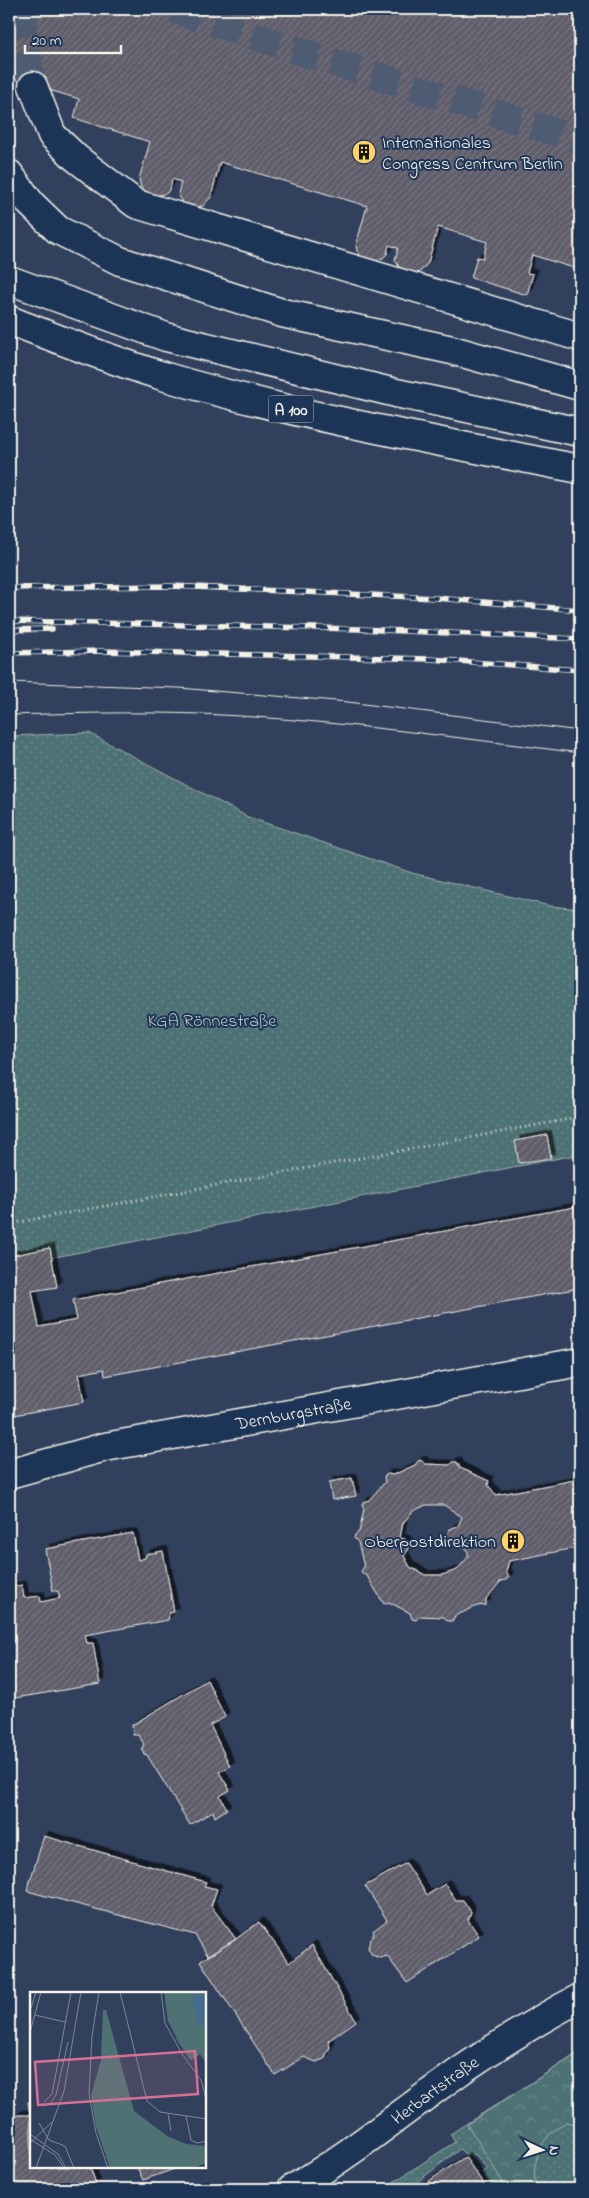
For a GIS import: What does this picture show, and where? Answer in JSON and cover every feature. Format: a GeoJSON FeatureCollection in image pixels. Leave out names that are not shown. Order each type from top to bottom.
{"type":"FeatureCollection","features":[{"type":"Feature","properties":{"kind":"main road"},"geometry":{"type":"LineString","coordinates":[[33,86],[52,135],[92,171],[136,204],[580,337]]}},
{"type":"Feature","properties":{"kind":"main road"},"geometry":{"type":"LineString","coordinates":[[9,174],[31,204],[58,230],[120,261],[282,313],[452,350],[580,386]]}},
{"type":"Feature","properties":{"kind":"main road","name":"A 100"},"geometry":{"type":"LineString","coordinates":[[9,280],[166,337],[396,393],[580,432]]}},
{"type":"Feature","properties":{"kind":"main road","name":"A 100"},"geometry":{"type":"LineString","coordinates":[[9,320],[165,377],[312,414],[424,439],[580,469]]}},
{"type":"Feature","properties":{"kind":"main road","name":"Dernburgstraße"},"geometry":{"type":"LineString","coordinates":[[9,1474],[105,1447],[580,1362]]}},
{"type":"Feature","properties":{"kind":"main road","name":"Herbartstraße"},"geometry":{"type":"LineString","coordinates":[[292,2189],[329,2168],[466,2067],[580,1998]]}},
{"type":"Feature","properties":{"kind":"path"},"geometry":{"type":"LineString","coordinates":[[9,1224],[580,1117]]}},
{"type":"Feature","properties":{"kind":"green space","name":"KGA Rönnestraße"},"geometry":{"type":"Polygon","coordinates":[[[89,733],[248,817],[412,873],[550,906],[580,909],[580,1154],[9,1266],[9,736],[89,733]]]}},
{"type":"Feature","properties":{"kind":"green space"},"geometry":{"type":"Polygon","coordinates":[[[580,2052],[580,2189],[494,2189],[482,2172],[487,2169],[475,2154],[468,2157],[460,2149],[408,2189],[383,2189],[455,2142],[450,2134],[580,2052]]]}},
{"type":"Feature","properties":{"kind":"green space"},"geometry":{"type":"Polygon","coordinates":[[[580,2052],[580,2125],[566,2122],[546,2139],[536,2160],[534,2176],[538,2189],[507,2189],[467,2124],[580,2052]]]}},
{"type":"Feature","properties":{"kind":"building","name":"Internationales Congress Centrum Berlin"},"geometry":{"type":"Polygon","coordinates":[[[9,9],[580,9],[580,270],[532,255],[527,273],[533,274],[527,295],[471,278],[477,257],[483,258],[487,242],[438,227],[428,263],[420,272],[415,274],[401,270],[395,260],[398,248],[389,245],[387,254],[373,262],[362,258],[357,251],[356,245],[367,206],[220,162],[211,197],[203,206],[192,208],[184,204],[178,194],[181,182],[172,179],[167,193],[156,196],[150,195],[141,187],[139,179],[150,142],[74,118],[79,99],[9,78],[9,9]]]}},
{"type":"Feature","properties":{"kind":"building"},"geometry":{"type":"Polygon","coordinates":[[[580,286],[580,321],[574,308],[580,286]]]}},
{"type":"Feature","properties":{"kind":"building"},"geometry":{"type":"Polygon","coordinates":[[[547,1135],[551,1158],[519,1163],[515,1141],[547,1135]]]}},
{"type":"Feature","properties":{"kind":"building"},"geometry":{"type":"Polygon","coordinates":[[[580,1206],[580,1288],[105,1376],[104,1369],[79,1374],[84,1402],[9,1416],[9,1256],[50,1248],[57,1287],[32,1291],[39,1327],[77,1320],[73,1300],[580,1206]]]}},
{"type":"Feature","properties":{"kind":"building","name":"Oberpostdirektion"},"geometry":{"type":"Polygon","coordinates":[[[421,1460],[425,1464],[450,1465],[453,1462],[457,1462],[460,1468],[489,1481],[488,1485],[496,1495],[580,1479],[580,1547],[509,1561],[506,1572],[509,1577],[501,1581],[486,1599],[486,1605],[477,1606],[455,1616],[452,1621],[448,1621],[444,1617],[420,1616],[416,1620],[412,1619],[410,1613],[389,1602],[384,1604],[367,1576],[361,1571],[364,1567],[358,1542],[354,1538],[359,1532],[364,1509],[362,1504],[369,1500],[385,1482],[384,1476],[388,1474],[393,1475],[415,1465],[421,1460]],[[426,1505],[413,1511],[403,1523],[400,1538],[405,1539],[410,1547],[404,1556],[410,1567],[425,1575],[442,1575],[457,1570],[468,1557],[468,1552],[462,1545],[449,1544],[445,1538],[450,1529],[458,1526],[462,1517],[444,1505],[426,1505]]]}},
{"type":"Feature","properties":{"kind":"building"},"geometry":{"type":"Polygon","coordinates":[[[352,1478],[356,1496],[332,1500],[329,1482],[352,1478]]]}},
{"type":"Feature","properties":{"kind":"building"},"geometry":{"type":"Polygon","coordinates":[[[133,1533],[138,1560],[145,1558],[146,1554],[163,1551],[174,1612],[169,1613],[168,1620],[85,1635],[87,1643],[93,1643],[100,1684],[9,1699],[9,1588],[22,1585],[24,1598],[40,1596],[41,1602],[60,1598],[58,1591],[53,1591],[45,1549],[133,1533]]]}},
{"type":"Feature","properties":{"kind":"building"},"geometry":{"type":"Polygon","coordinates":[[[207,1680],[225,1717],[210,1725],[230,1766],[219,1772],[230,1790],[220,1796],[227,1809],[215,1817],[213,1811],[190,1825],[147,1755],[144,1754],[142,1748],[144,1744],[138,1735],[133,1735],[132,1725],[207,1680]]]}},
{"type":"Feature","properties":{"kind":"building"},"geometry":{"type":"Polygon","coordinates":[[[44,1836],[206,1882],[204,1886],[217,1889],[211,1906],[236,1939],[208,1956],[195,1935],[27,1891],[44,1836]]]}},
{"type":"Feature","properties":{"kind":"building"},"geometry":{"type":"Polygon","coordinates":[[[406,1863],[427,1895],[445,1884],[456,1900],[463,1900],[471,1912],[468,1920],[479,1936],[407,1983],[387,1956],[380,1958],[372,1955],[368,1948],[374,1934],[373,1931],[387,1920],[365,1886],[406,1863]]]}},
{"type":"Feature","properties":{"kind":"building"},"geometry":{"type":"Polygon","coordinates":[[[259,1922],[289,1963],[312,1945],[356,2021],[328,2041],[330,2047],[324,2059],[316,2062],[304,2057],[275,2075],[200,1961],[259,1922]]]}},
{"type":"Feature","properties":{"kind":"building"},"geometry":{"type":"Polygon","coordinates":[[[18,2115],[30,2115],[30,2168],[90,2168],[96,2184],[89,2189],[9,2189],[9,2121],[18,2115]]]}},
{"type":"Feature","properties":{"kind":"building"},"geometry":{"type":"Polygon","coordinates":[[[465,2157],[487,2189],[417,2189],[465,2157]]]}},
{"type":"Feature","properties":{"kind":"building"},"geometry":{"type":"Polygon","coordinates":[[[137,2168],[177,2168],[143,2180],[137,2168]]]}},
{"type":"Feature","properties":{"kind":"tunnel"},"geometry":{"type":"LineString","coordinates":[[24,9],[23,34],[33,86]]}},
{"type":"Feature","properties":{"kind":"tunnel"},"geometry":{"type":"LineString","coordinates":[[173,9],[317,57],[580,140]]}},
{"type":"Feature","properties":{"kind":"tram line"},"geometry":{"type":"LineString","coordinates":[[9,682],[179,688],[348,702],[580,731]]}},
{"type":"Feature","properties":{"kind":"tram line"},"geometry":{"type":"LineString","coordinates":[[9,715],[96,713],[211,714],[368,727],[580,753]]}},
{"type":"Feature","properties":{"kind":"railway"},"geometry":{"type":"LineString","coordinates":[[9,588],[171,586],[436,598],[580,610]]}},
{"type":"Feature","properties":{"kind":"railway"},"geometry":{"type":"LineString","coordinates":[[9,621],[359,629],[580,639]]}},
{"type":"Feature","properties":{"kind":"railway"},"geometry":{"type":"LineString","coordinates":[[9,630],[52,629]]}},
{"type":"Feature","properties":{"kind":"railway"},"geometry":{"type":"LineString","coordinates":[[9,653],[101,651],[430,659],[580,670]]}},
{"type":"Feature","properties":{"kind":"place","name":"Internationales Congress Centrum Berlin"},"geometry":{"type":"Point","coordinates":[364,152]}},
{"type":"Feature","properties":{"kind":"place","name":"Oberpostdirektion"},"geometry":{"type":"Point","coordinates":[513,1541]}}]}
